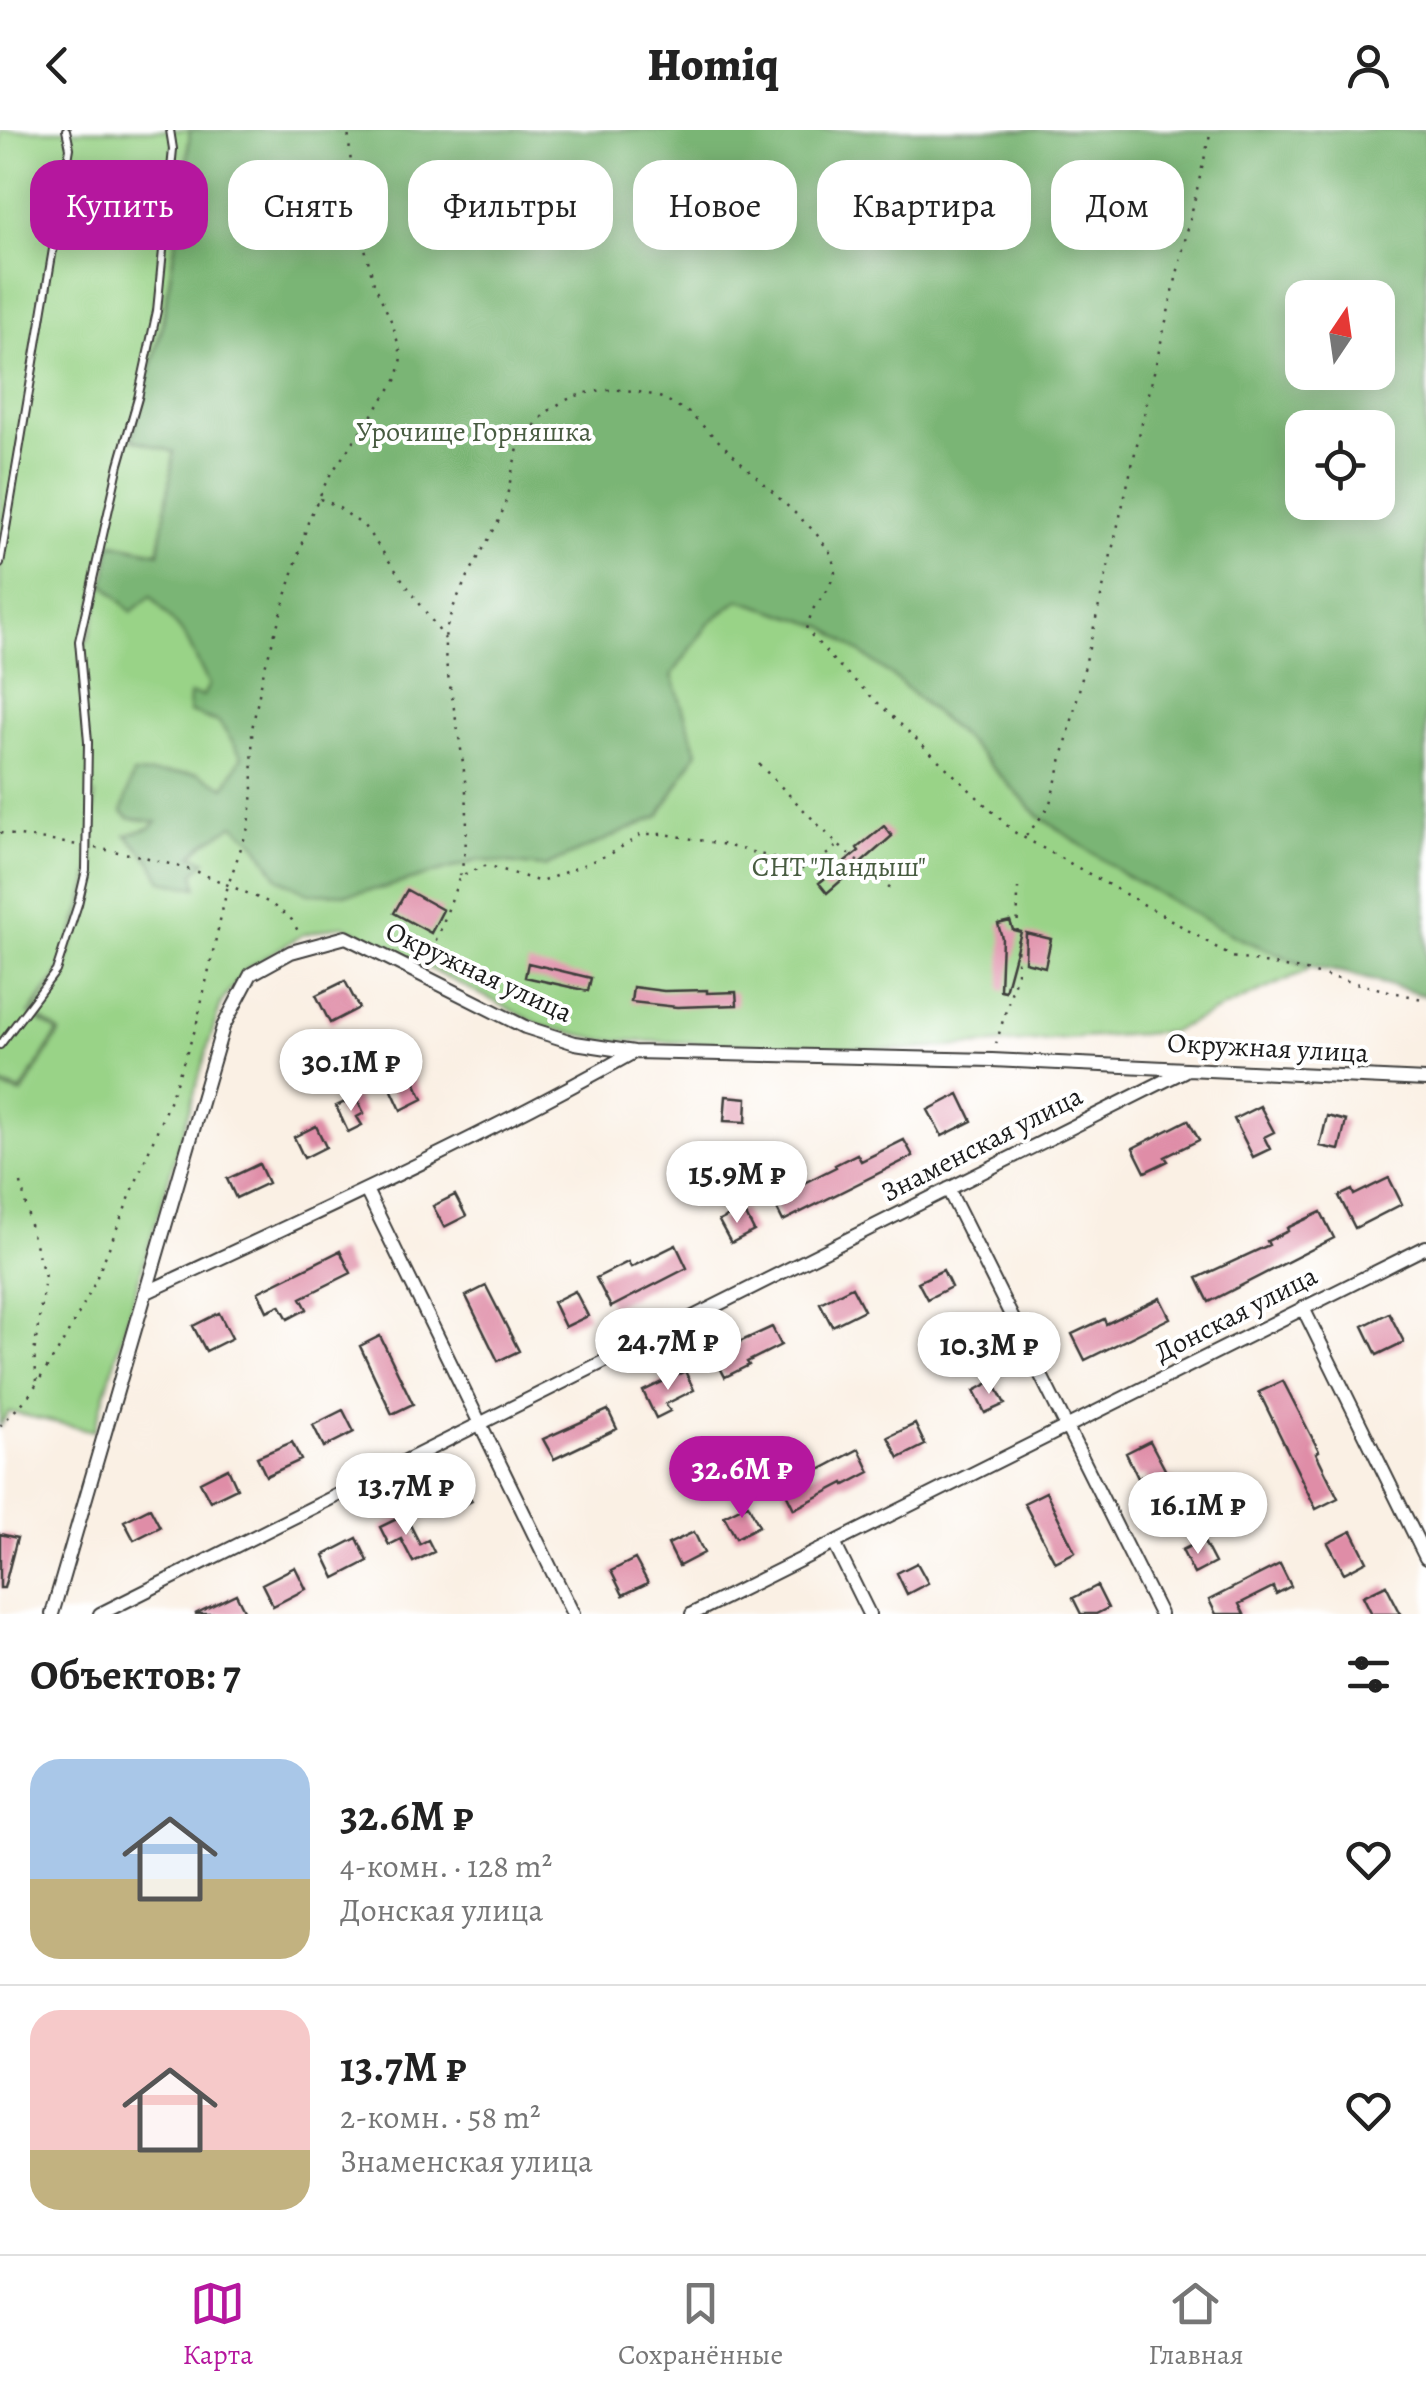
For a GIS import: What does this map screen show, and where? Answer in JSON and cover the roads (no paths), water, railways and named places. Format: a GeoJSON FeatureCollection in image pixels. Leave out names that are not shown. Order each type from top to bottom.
{"type":"FeatureCollection","features":[{"type":"Feature","properties":{"kind":"street","name":"Окружная улица"},"geometry":{"type":"LineString","coordinates":[[52,1614],[223,1027],[250,974],[292,952],[346,937],[526,1027],[575,1043],[634,1052],[992,1060],[1426,1080]]}},
{"type":"Feature","properties":{"kind":"street"},"geometry":{"type":"LineString","coordinates":[[145,1294],[366,1190],[634,1052]]}},
{"type":"Feature","properties":{"kind":"street","name":"Знаменская улица"},"geometry":{"type":"LineString","coordinates":[[100,1614],[1188,1069]]}},
{"type":"Feature","properties":{"kind":"street"},"geometry":{"type":"LineString","coordinates":[[948,1189],[1160,1614]]}},
{"type":"Feature","properties":{"kind":"street"},"geometry":{"type":"LineString","coordinates":[[366,1190],[573,1614]]}},
{"type":"Feature","properties":{"kind":"street","name":"Донская улица"},"geometry":{"type":"LineString","coordinates":[[692,1614],[1426,1247]]}},
{"type":"Feature","properties":{"kind":"street"},"geometry":{"type":"LineString","coordinates":[[1303,1308],[1426,1558]]}},
{"type":"Feature","properties":{"kind":"street"},"geometry":{"type":"LineString","coordinates":[[834,1542],[869,1614]]}},
{"type":"Feature","properties":{"kind":"lane"},"geometry":{"type":"LineString","coordinates":[[0,564],[70,148],[66,130]]}},
{"type":"Feature","properties":{"kind":"lane"},"geometry":{"type":"LineString","coordinates":[[0,1045],[56,972],[86,870],[88,742],[79,641],[157,311],[174,149],[170,130]]}},
{"type":"Feature","properties":{"kind":"park label","name":"Урочище Горняшка"},"geometry":{"type":"Point","coordinates":[474,432]}},
{"type":"Feature","properties":{"kind":"park label","name":"СНТ \"Ландыш\""},"geometry":{"type":"Point","coordinates":[839,867]}}]}
